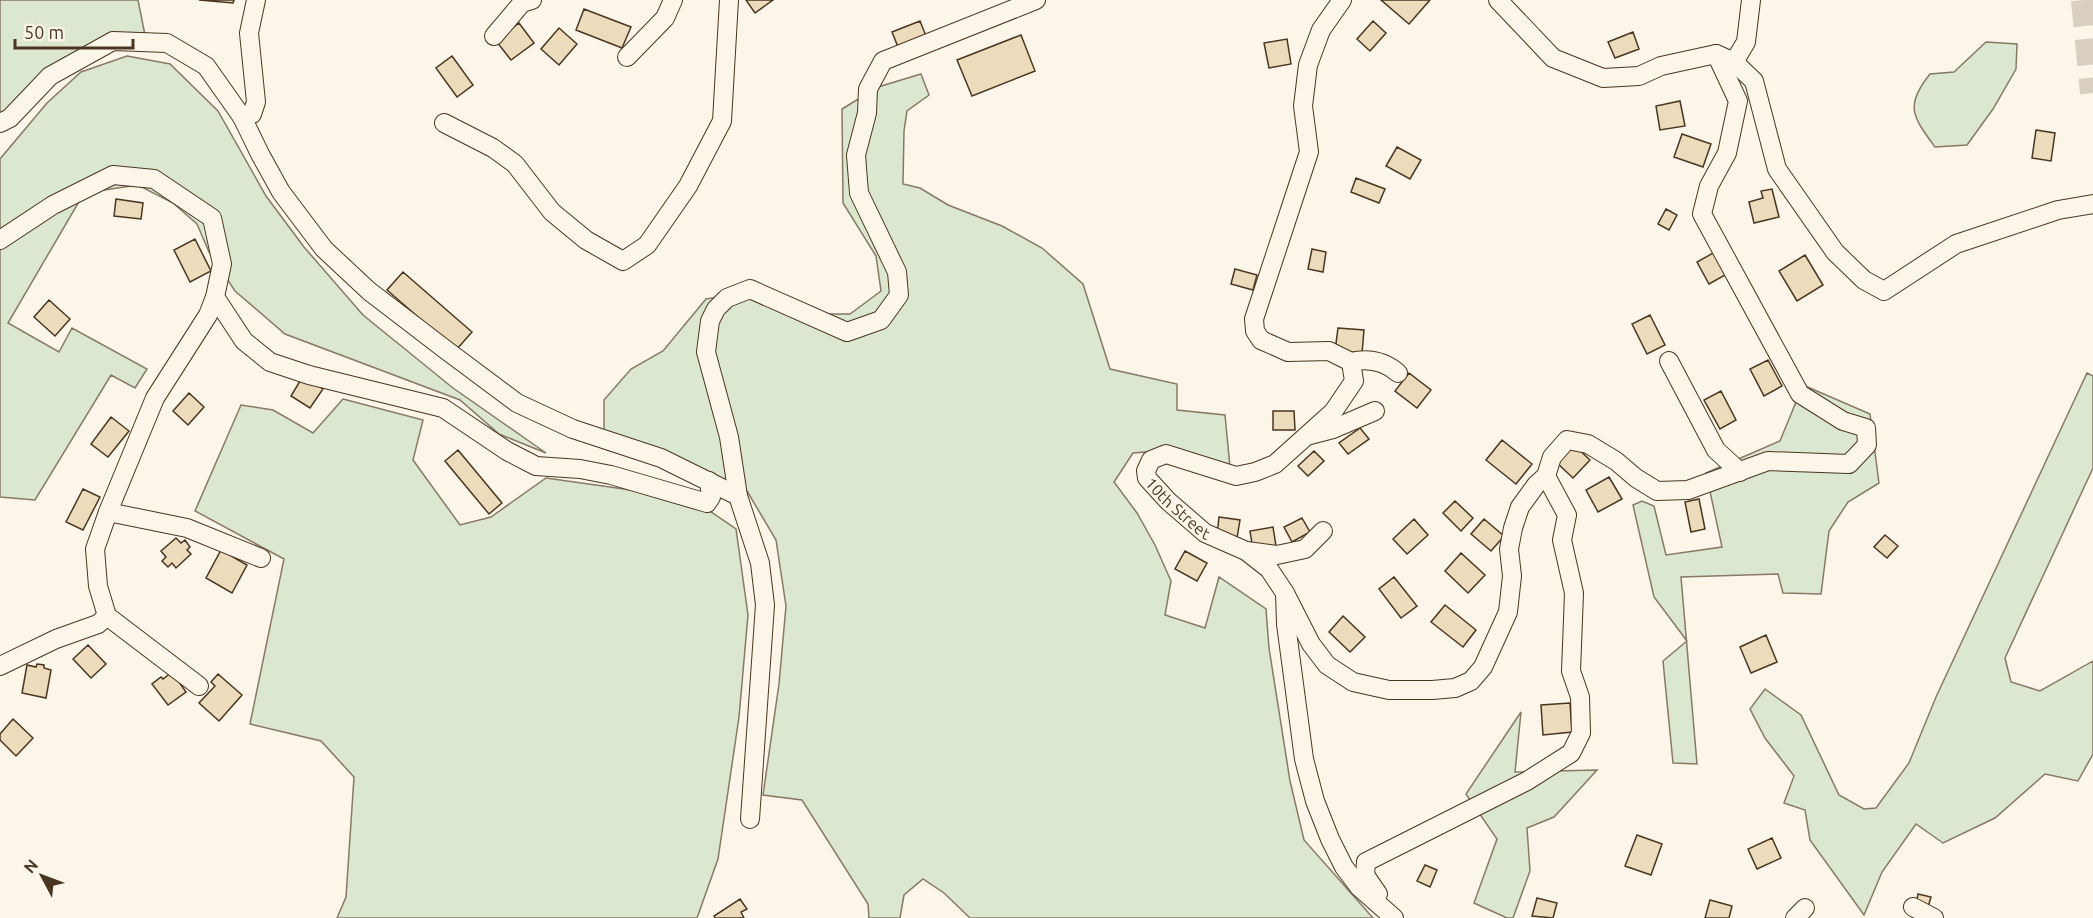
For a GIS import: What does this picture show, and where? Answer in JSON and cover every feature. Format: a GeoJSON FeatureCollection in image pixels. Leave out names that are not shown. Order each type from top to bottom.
{"type":"FeatureCollection","features":[{"type":"Feature","properties":{"kind":"street"},"geometry":{"type":"LineString","coordinates":[[242,117],[252,114],[256,102],[249,33],[256,0]]}},
{"type":"Feature","properties":{"kind":"street"},"geometry":{"type":"LineString","coordinates":[[494,36],[522,3],[532,0]]}},
{"type":"Feature","properties":{"kind":"street"},"geometry":{"type":"LineString","coordinates":[[627,57],[665,18],[673,0]]}},
{"type":"Feature","properties":{"kind":"street"},"geometry":{"type":"LineString","coordinates":[[444,123],[493,148],[514,164],[552,212],[586,240],[623,261],[647,245],[688,186],[723,121],[729,0]]}},
{"type":"Feature","properties":{"kind":"street"},"geometry":{"type":"LineString","coordinates":[[750,819],[765,605],[760,562],[738,496],[729,437],[706,352],[710,321],[716,309],[727,298],[750,289],[847,332],[881,320],[899,295],[897,272],[860,193],[856,155],[867,113],[868,89],[883,61],[1036,0]]}},
{"type":"Feature","properties":{"kind":"street"},"geometry":{"type":"LineString","coordinates":[[1342,0],[1321,30],[1308,65],[1303,106],[1308,152],[1254,319],[1255,331],[1261,340],[1288,352],[1329,351],[1351,362],[1365,359],[1389,365],[1398,373]]}},
{"type":"Feature","properties":{"kind":"street"},"geometry":{"type":"LineString","coordinates":[[1498,0],[1554,57],[1603,78],[1639,76],[1661,66],[1716,54],[1734,62],[1754,81],[1777,170],[1835,252],[1864,280],[1884,291],[1956,244],[2058,210],[2093,204]]}},
{"type":"Feature","properties":{"kind":"street"},"geometry":{"type":"LineString","coordinates":[[1734,62],[1746,42],[1751,0]]}},
{"type":"Feature","properties":{"kind":"street"},"geometry":{"type":"LineString","coordinates":[[0,123],[10,118],[50,76],[113,41],[166,43],[206,66],[242,117],[281,192],[324,249],[378,297],[517,403],[573,429],[661,458],[738,496]]}},
{"type":"Feature","properties":{"kind":"street"},"geometry":{"type":"LineString","coordinates":[[1394,918],[1365,875],[1366,862],[1527,781],[1570,753],[1581,734],[1580,697],[1571,671],[1574,593],[1562,540],[1567,515],[1546,476],[1552,457],[1567,440],[1588,444],[1657,491],[1688,490],[1768,461],[1849,464],[1867,445],[1866,428],[1843,421],[1800,394],[1702,214],[1709,186],[1727,153],[1738,101],[1716,54]]}},
{"type":"Feature","properties":{"kind":"street"},"geometry":{"type":"LineString","coordinates":[[0,240],[53,205],[113,174],[154,179],[212,218],[222,264],[215,297],[208,315],[155,398],[95,549],[98,586],[107,616],[198,686]]}},
{"type":"Feature","properties":{"kind":"street"},"geometry":{"type":"LineString","coordinates":[[215,297],[244,341],[270,362],[309,375],[443,408],[507,451],[536,466],[580,469],[611,475],[707,503],[711,497],[709,482]]}},
{"type":"Feature","properties":{"kind":"street"},"geometry":{"type":"LineString","coordinates":[[1670,361],[1716,450],[1740,472]]}},
{"type":"Feature","properties":{"kind":"street","name":"10th Street"},"geometry":{"type":"LineString","coordinates":[[1351,362],[1354,381],[1333,412],[1275,464],[1236,476],[1166,454],[1151,460],[1146,471],[1147,478],[1168,501],[1205,533],[1246,551],[1269,569],[1285,593],[1311,644],[1327,665],[1353,682],[1389,690],[1421,690],[1455,688],[1472,681],[1484,667],[1508,612],[1512,576],[1509,549],[1520,507],[1536,485],[1546,476]]}},
{"type":"Feature","properties":{"kind":"street"},"geometry":{"type":"LineString","coordinates":[[1310,435],[1333,429],[1375,411]]}},
{"type":"Feature","properties":{"kind":"street"},"geometry":{"type":"LineString","coordinates":[[108,512],[187,528],[261,558]]}},
{"type":"Feature","properties":{"kind":"street"},"geometry":{"type":"LineString","coordinates":[[1246,551],[1277,555],[1305,549],[1323,531]]}},
{"type":"Feature","properties":{"kind":"street"},"geometry":{"type":"LineString","coordinates":[[1285,593],[1286,624],[1304,759],[1315,801],[1344,867],[1359,886],[1394,918]]}},
{"type":"Feature","properties":{"kind":"street"},"geometry":{"type":"LineString","coordinates":[[0,666],[56,639],[98,624],[107,616]]}},
{"type":"Feature","properties":{"kind":"street"},"geometry":{"type":"LineString","coordinates":[[47,660],[56,639]]}},
{"type":"Feature","properties":{"kind":"street"},"geometry":{"type":"LineString","coordinates":[[1913,907],[1934,918]]}},
{"type":"Feature","properties":{"kind":"green space"},"geometry":{"type":"Polygon","coordinates":[[[0,0],[138,0],[145,35],[123,33],[0,114],[0,0]]]}},
{"type":"Feature","properties":{"kind":"green space"},"geometry":{"type":"Polygon","coordinates":[[[1986,42],[2017,44],[2016,69],[1993,109],[1967,145],[1935,147],[1921,127],[1914,111],[1917,95],[1930,74],[1954,72],[1986,42]]]}},
{"type":"Feature","properties":{"kind":"green space"},"geometry":{"type":"Polygon","coordinates":[[[127,56],[170,64],[218,111],[266,196],[304,247],[363,315],[453,388],[546,453],[499,434],[460,400],[285,334],[235,291],[209,252],[197,224],[173,203],[138,185],[84,193],[8,323],[59,352],[72,328],[147,369],[135,388],[111,375],[35,500],[0,497],[0,159],[47,103],[81,72],[127,56]]]}},
{"type":"Feature","properties":{"kind":"green space"},"geometry":{"type":"Polygon","coordinates":[[[921,74],[929,95],[907,111],[904,131],[903,184],[920,188],[948,205],[1002,226],[1042,248],[1083,284],[1110,369],[1177,384],[1177,410],[1225,415],[1230,467],[1158,451],[1133,453],[1114,482],[1137,513],[1171,581],[1165,615],[1205,628],[1219,577],[1266,609],[1269,648],[1290,781],[1304,840],[1373,918],[970,918],[944,893],[923,879],[904,895],[900,918],[869,918],[868,904],[802,800],[763,795],[779,684],[786,606],[776,540],[747,491],[604,449],[604,400],[631,369],[663,351],[706,299],[757,291],[804,314],[850,314],[881,291],[876,256],[843,203],[842,109],[878,87],[921,74]]]}},
{"type":"Feature","properties":{"kind":"green space"},"geometry":{"type":"Polygon","coordinates":[[[2087,373],[2093,376],[2093,468],[2005,658],[2011,682],[2040,691],[2093,661],[2093,754],[2078,781],[2045,774],[1995,818],[1943,843],[1916,824],[1882,872],[1864,915],[1810,840],[1805,810],[1784,803],[1794,776],[1765,738],[1750,709],[1765,689],[1801,715],[1839,795],[1864,809],[1876,808],[1909,763],[1936,697],[2087,373]]]}},
{"type":"Feature","properties":{"kind":"green space"},"geometry":{"type":"Polygon","coordinates":[[[1803,385],[1870,414],[1879,483],[1848,502],[1829,531],[1821,594],[1783,593],[1778,574],[1681,577],[1686,640],[1654,597],[1633,505],[1642,501],[1654,506],[1666,555],[1722,547],[1706,473],[1780,441],[1803,385]]]}},
{"type":"Feature","properties":{"kind":"green space"},"geometry":{"type":"Polygon","coordinates":[[[343,399],[423,420],[413,460],[460,525],[491,517],[546,478],[624,489],[698,503],[736,529],[748,615],[739,717],[718,859],[697,918],[337,918],[346,897],[354,777],[321,741],[250,724],[284,559],[195,511],[241,405],[273,410],[313,433],[343,399]]]}},
{"type":"Feature","properties":{"kind":"green space"},"geometry":{"type":"Polygon","coordinates":[[[1687,641],[1697,764],[1673,763],[1663,661],[1687,641]]]}},
{"type":"Feature","properties":{"kind":"green space"},"geometry":{"type":"Polygon","coordinates":[[[1521,712],[1515,772],[1597,770],[1554,817],[1527,828],[1530,871],[1513,918],[1507,918],[1474,903],[1497,839],[1466,794],[1521,712]]]}},
{"type":"Feature","properties":{"kind":"building"},"geometry":{"type":"Polygon","coordinates":[[[199,0],[234,0],[233,3],[199,0]]]}},
{"type":"Feature","properties":{"kind":"building"},"geometry":{"type":"Polygon","coordinates":[[[746,0],[773,0],[755,13],[746,0]]]}},
{"type":"Feature","properties":{"kind":"building"},"geometry":{"type":"Polygon","coordinates":[[[1381,0],[1430,0],[1409,24],[1381,0]]]}},
{"type":"Feature","properties":{"kind":"building"},"geometry":{"type":"Polygon","coordinates":[[[584,9],[631,27],[622,48],[576,30],[584,9]]]}},
{"type":"Feature","properties":{"kind":"building"},"geometry":{"type":"Polygon","coordinates":[[[920,21],[926,36],[898,47],[892,32],[920,21]]]}},
{"type":"Feature","properties":{"kind":"building"},"geometry":{"type":"Polygon","coordinates":[[[1373,21],[1386,33],[1370,51],[1357,39],[1373,21]]]}},
{"type":"Feature","properties":{"kind":"building"},"geometry":{"type":"Polygon","coordinates":[[[519,23],[534,43],[511,60],[496,41],[519,23]]]}},
{"type":"Feature","properties":{"kind":"building"},"geometry":{"type":"Polygon","coordinates":[[[559,28],[577,44],[559,65],[541,49],[559,28]]]}},
{"type":"Feature","properties":{"kind":"building"},"geometry":{"type":"Polygon","coordinates":[[[1633,32],[1639,49],[1615,58],[1608,42],[1633,32]]]}},
{"type":"Feature","properties":{"kind":"building"},"geometry":{"type":"Polygon","coordinates":[[[1021,35],[1035,71],[972,96],[957,60],[1021,35]]]}},
{"type":"Feature","properties":{"kind":"building"},"geometry":{"type":"Polygon","coordinates":[[[1287,39],[1291,64],[1269,68],[1264,43],[1287,39]]]}},
{"type":"Feature","properties":{"kind":"building"},"geometry":{"type":"Polygon","coordinates":[[[452,56],[473,85],[457,97],[436,68],[452,56]]]}},
{"type":"Feature","properties":{"kind":"building"},"geometry":{"type":"Polygon","coordinates":[[[1680,101],[1685,126],[1660,130],[1656,106],[1680,101]]]}},
{"type":"Feature","properties":{"kind":"building"},"geometry":{"type":"Polygon","coordinates":[[[2036,130],[2055,133],[2051,161],[2032,158],[2036,130]]]}},
{"type":"Feature","properties":{"kind":"building"},"geometry":{"type":"Polygon","coordinates":[[[1682,134],[1711,144],[1703,167],[1674,157],[1682,134]]]}},
{"type":"Feature","properties":{"kind":"building"},"geometry":{"type":"Polygon","coordinates":[[[1397,147],[1421,160],[1410,179],[1386,166],[1397,147]]]}},
{"type":"Feature","properties":{"kind":"building"},"geometry":{"type":"Polygon","coordinates":[[[1356,178],[1385,189],[1379,203],[1351,192],[1356,178]]]}},
{"type":"Feature","properties":{"kind":"building"},"geometry":{"type":"Polygon","coordinates":[[[1772,189],[1779,217],[1754,223],[1749,202],[1763,198],[1761,191],[1772,189]]]}},
{"type":"Feature","properties":{"kind":"building"},"geometry":{"type":"Polygon","coordinates":[[[116,199],[143,203],[141,219],[114,216],[116,199]]]}},
{"type":"Feature","properties":{"kind":"building"},"geometry":{"type":"Polygon","coordinates":[[[1666,209],[1677,215],[1669,230],[1658,224],[1666,209]]]}},
{"type":"Feature","properties":{"kind":"building"},"geometry":{"type":"Polygon","coordinates":[[[195,239],[211,271],[190,282],[174,250],[195,239]]]}},
{"type":"Feature","properties":{"kind":"building"},"geometry":{"type":"Polygon","coordinates":[[[1312,249],[1326,252],[1323,272],[1308,269],[1312,249]]]}},
{"type":"Feature","properties":{"kind":"building"},"geometry":{"type":"Polygon","coordinates":[[[1715,252],[1727,274],[1709,284],[1697,262],[1715,252]]]}},
{"type":"Feature","properties":{"kind":"building"},"geometry":{"type":"Polygon","coordinates":[[[1805,255],[1823,285],[1797,301],[1779,271],[1805,255]]]}},
{"type":"Feature","properties":{"kind":"building"},"geometry":{"type":"Polygon","coordinates":[[[1235,269],[1257,275],[1253,290],[1231,284],[1235,269]]]}},
{"type":"Feature","properties":{"kind":"building"},"geometry":{"type":"Polygon","coordinates":[[[403,272],[472,332],[456,350],[387,290],[403,272]]]}},
{"type":"Feature","properties":{"kind":"building"},"geometry":{"type":"Polygon","coordinates":[[[49,300],[70,319],[55,336],[34,317],[49,300]]]}},
{"type":"Feature","properties":{"kind":"building"},"geometry":{"type":"Polygon","coordinates":[[[1650,315],[1665,345],[1647,354],[1632,324],[1650,315]]]}},
{"type":"Feature","properties":{"kind":"building"},"geometry":{"type":"Polygon","coordinates":[[[1338,328],[1364,330],[1362,353],[1335,351],[1338,328]]]}},
{"type":"Feature","properties":{"kind":"building"},"geometry":{"type":"Polygon","coordinates":[[[1768,360],[1782,386],[1764,396],[1750,369],[1768,360]]]}},
{"type":"Feature","properties":{"kind":"building"},"geometry":{"type":"Polygon","coordinates":[[[1409,373],[1431,390],[1417,408],[1395,391],[1409,373]]]}},
{"type":"Feature","properties":{"kind":"building"},"geometry":{"type":"Polygon","coordinates":[[[303,376],[323,389],[310,408],[291,396],[303,376]]]}},
{"type":"Feature","properties":{"kind":"building"},"geometry":{"type":"Polygon","coordinates":[[[1721,391],[1736,420],[1720,429],[1704,400],[1721,391]]]}},
{"type":"Feature","properties":{"kind":"building"},"geometry":{"type":"Polygon","coordinates":[[[189,393],[204,407],[188,425],[173,411],[189,393]]]}},
{"type":"Feature","properties":{"kind":"building"},"geometry":{"type":"Polygon","coordinates":[[[1273,411],[1294,411],[1295,430],[1273,430],[1273,411]]]}},
{"type":"Feature","properties":{"kind":"building"},"geometry":{"type":"Polygon","coordinates":[[[111,417],[129,431],[108,457],[91,444],[111,417]]]}},
{"type":"Feature","properties":{"kind":"building"},"geometry":{"type":"Polygon","coordinates":[[[1360,428],[1369,439],[1348,454],[1339,443],[1360,428]]]}},
{"type":"Feature","properties":{"kind":"building"},"geometry":{"type":"Polygon","coordinates":[[[1502,440],[1532,464],[1516,484],[1486,460],[1502,440]]]}},
{"type":"Feature","properties":{"kind":"building"},"geometry":{"type":"Polygon","coordinates":[[[1573,444],[1590,460],[1573,478],[1556,462],[1573,444]]]}},
{"type":"Feature","properties":{"kind":"building"},"geometry":{"type":"Polygon","coordinates":[[[458,450],[502,503],[489,514],[445,461],[458,450]]]}},
{"type":"Feature","properties":{"kind":"building"},"geometry":{"type":"Polygon","coordinates":[[[1314,451],[1324,461],[1308,476],[1298,466],[1314,451]]]}},
{"type":"Feature","properties":{"kind":"building"},"geometry":{"type":"Polygon","coordinates":[[[1609,477],[1622,499],[1598,512],[1586,490],[1609,477]]]}},
{"type":"Feature","properties":{"kind":"building"},"geometry":{"type":"Polygon","coordinates":[[[83,489],[100,497],[83,530],[66,522],[83,489]]]}},
{"type":"Feature","properties":{"kind":"building"},"geometry":{"type":"Polygon","coordinates":[[[1699,499],[1705,529],[1691,532],[1685,502],[1699,499]]]}},
{"type":"Feature","properties":{"kind":"building"},"geometry":{"type":"Polygon","coordinates":[[[1455,501],[1473,518],[1461,531],[1443,513],[1455,501]]]}},
{"type":"Feature","properties":{"kind":"building"},"geometry":{"type":"Polygon","coordinates":[[[1219,517],[1240,520],[1237,538],[1217,535],[1219,517]]]}},
{"type":"Feature","properties":{"kind":"building"},"geometry":{"type":"Polygon","coordinates":[[[1302,518],[1310,532],[1292,542],[1284,527],[1302,518]]]}},
{"type":"Feature","properties":{"kind":"building"},"geometry":{"type":"Polygon","coordinates":[[[1414,519],[1428,535],[1407,554],[1393,539],[1414,519]]]}},
{"type":"Feature","properties":{"kind":"building"},"geometry":{"type":"Polygon","coordinates":[[[1484,519],[1504,536],[1491,551],[1471,534],[1484,519]]]}},
{"type":"Feature","properties":{"kind":"building"},"geometry":{"type":"Polygon","coordinates":[[[1273,527],[1276,546],[1253,550],[1250,531],[1273,527]]]}},
{"type":"Feature","properties":{"kind":"building"},"geometry":{"type":"Polygon","coordinates":[[[1885,535],[1898,546],[1887,558],[1874,547],[1885,535]]]}},
{"type":"Feature","properties":{"kind":"building"},"geometry":{"type":"Polygon","coordinates":[[[176,538],[181,543],[185,540],[190,547],[187,550],[191,554],[176,568],[172,563],[168,567],[162,561],[166,557],[161,551],[176,538]]]}},
{"type":"Feature","properties":{"kind":"building"},"geometry":{"type":"Polygon","coordinates":[[[221,550],[247,565],[232,593],[206,578],[221,550]]]}},
{"type":"Feature","properties":{"kind":"building"},"geometry":{"type":"Polygon","coordinates":[[[1185,551],[1207,563],[1197,581],[1175,569],[1185,551]]]}},
{"type":"Feature","properties":{"kind":"building"},"geometry":{"type":"Polygon","coordinates":[[[1461,553],[1485,575],[1468,593],[1445,571],[1461,553]]]}},
{"type":"Feature","properties":{"kind":"building"},"geometry":{"type":"Polygon","coordinates":[[[1394,577],[1417,606],[1401,618],[1379,589],[1394,577]]]}},
{"type":"Feature","properties":{"kind":"building"},"geometry":{"type":"Polygon","coordinates":[[[1445,605],[1476,630],[1463,647],[1431,622],[1445,605]]]}},
{"type":"Feature","properties":{"kind":"building"},"geometry":{"type":"Polygon","coordinates":[[[1343,616],[1365,637],[1350,652],[1329,632],[1343,616]]]}},
{"type":"Feature","properties":{"kind":"building"},"geometry":{"type":"Polygon","coordinates":[[[1766,635],[1777,662],[1751,673],[1740,647],[1766,635]]]}},
{"type":"Feature","properties":{"kind":"building"},"geometry":{"type":"Polygon","coordinates":[[[88,645],[106,664],[91,678],[73,659],[88,645]]]}},
{"type":"Feature","properties":{"kind":"building"},"geometry":{"type":"Polygon","coordinates":[[[37,664],[44,665],[44,668],[51,670],[46,698],[22,693],[27,665],[36,667],[37,664]]]}},
{"type":"Feature","properties":{"kind":"building"},"geometry":{"type":"Polygon","coordinates":[[[172,672],[186,692],[168,705],[152,684],[172,672]]]}},
{"type":"Feature","properties":{"kind":"building"},"geometry":{"type":"Polygon","coordinates":[[[218,674],[242,695],[219,721],[199,703],[215,686],[211,682],[218,674]]]}},
{"type":"Feature","properties":{"kind":"building"},"geometry":{"type":"Polygon","coordinates":[[[1570,703],[1572,732],[1543,735],[1541,705],[1570,703]]]}},
{"type":"Feature","properties":{"kind":"building"},"geometry":{"type":"Polygon","coordinates":[[[13,719],[33,738],[16,756],[0,740],[0,734],[13,719]]]}},
{"type":"Feature","properties":{"kind":"building"},"geometry":{"type":"Polygon","coordinates":[[[1637,835],[1662,844],[1651,875],[1625,866],[1637,835]]]}},
{"type":"Feature","properties":{"kind":"building"},"geometry":{"type":"Polygon","coordinates":[[[1772,838],[1781,858],[1757,869],[1748,849],[1772,838]]]}},
{"type":"Feature","properties":{"kind":"building"},"geometry":{"type":"Polygon","coordinates":[[[1425,865],[1437,870],[1430,887],[1417,881],[1425,865]]]}},
{"type":"Feature","properties":{"kind":"building"},"geometry":{"type":"Polygon","coordinates":[[[1918,894],[1931,897],[1928,907],[1916,904],[1918,894]]]}},
{"type":"Feature","properties":{"kind":"building"},"geometry":{"type":"Polygon","coordinates":[[[1537,898],[1557,903],[1553,918],[1532,916],[1537,898]]]}},
{"type":"Feature","properties":{"kind":"building"},"geometry":{"type":"Polygon","coordinates":[[[740,899],[747,909],[741,912],[744,918],[715,918],[714,916],[740,899]]]}},
{"type":"Feature","properties":{"kind":"building"},"geometry":{"type":"Polygon","coordinates":[[[1710,900],[1732,906],[1729,918],[1705,918],[1710,900]]]}},
{"type":"Feature","properties":{"kind":"tunnel"},"geometry":{"type":"LineString","coordinates":[[2084,0],[2093,93]]}}]}
